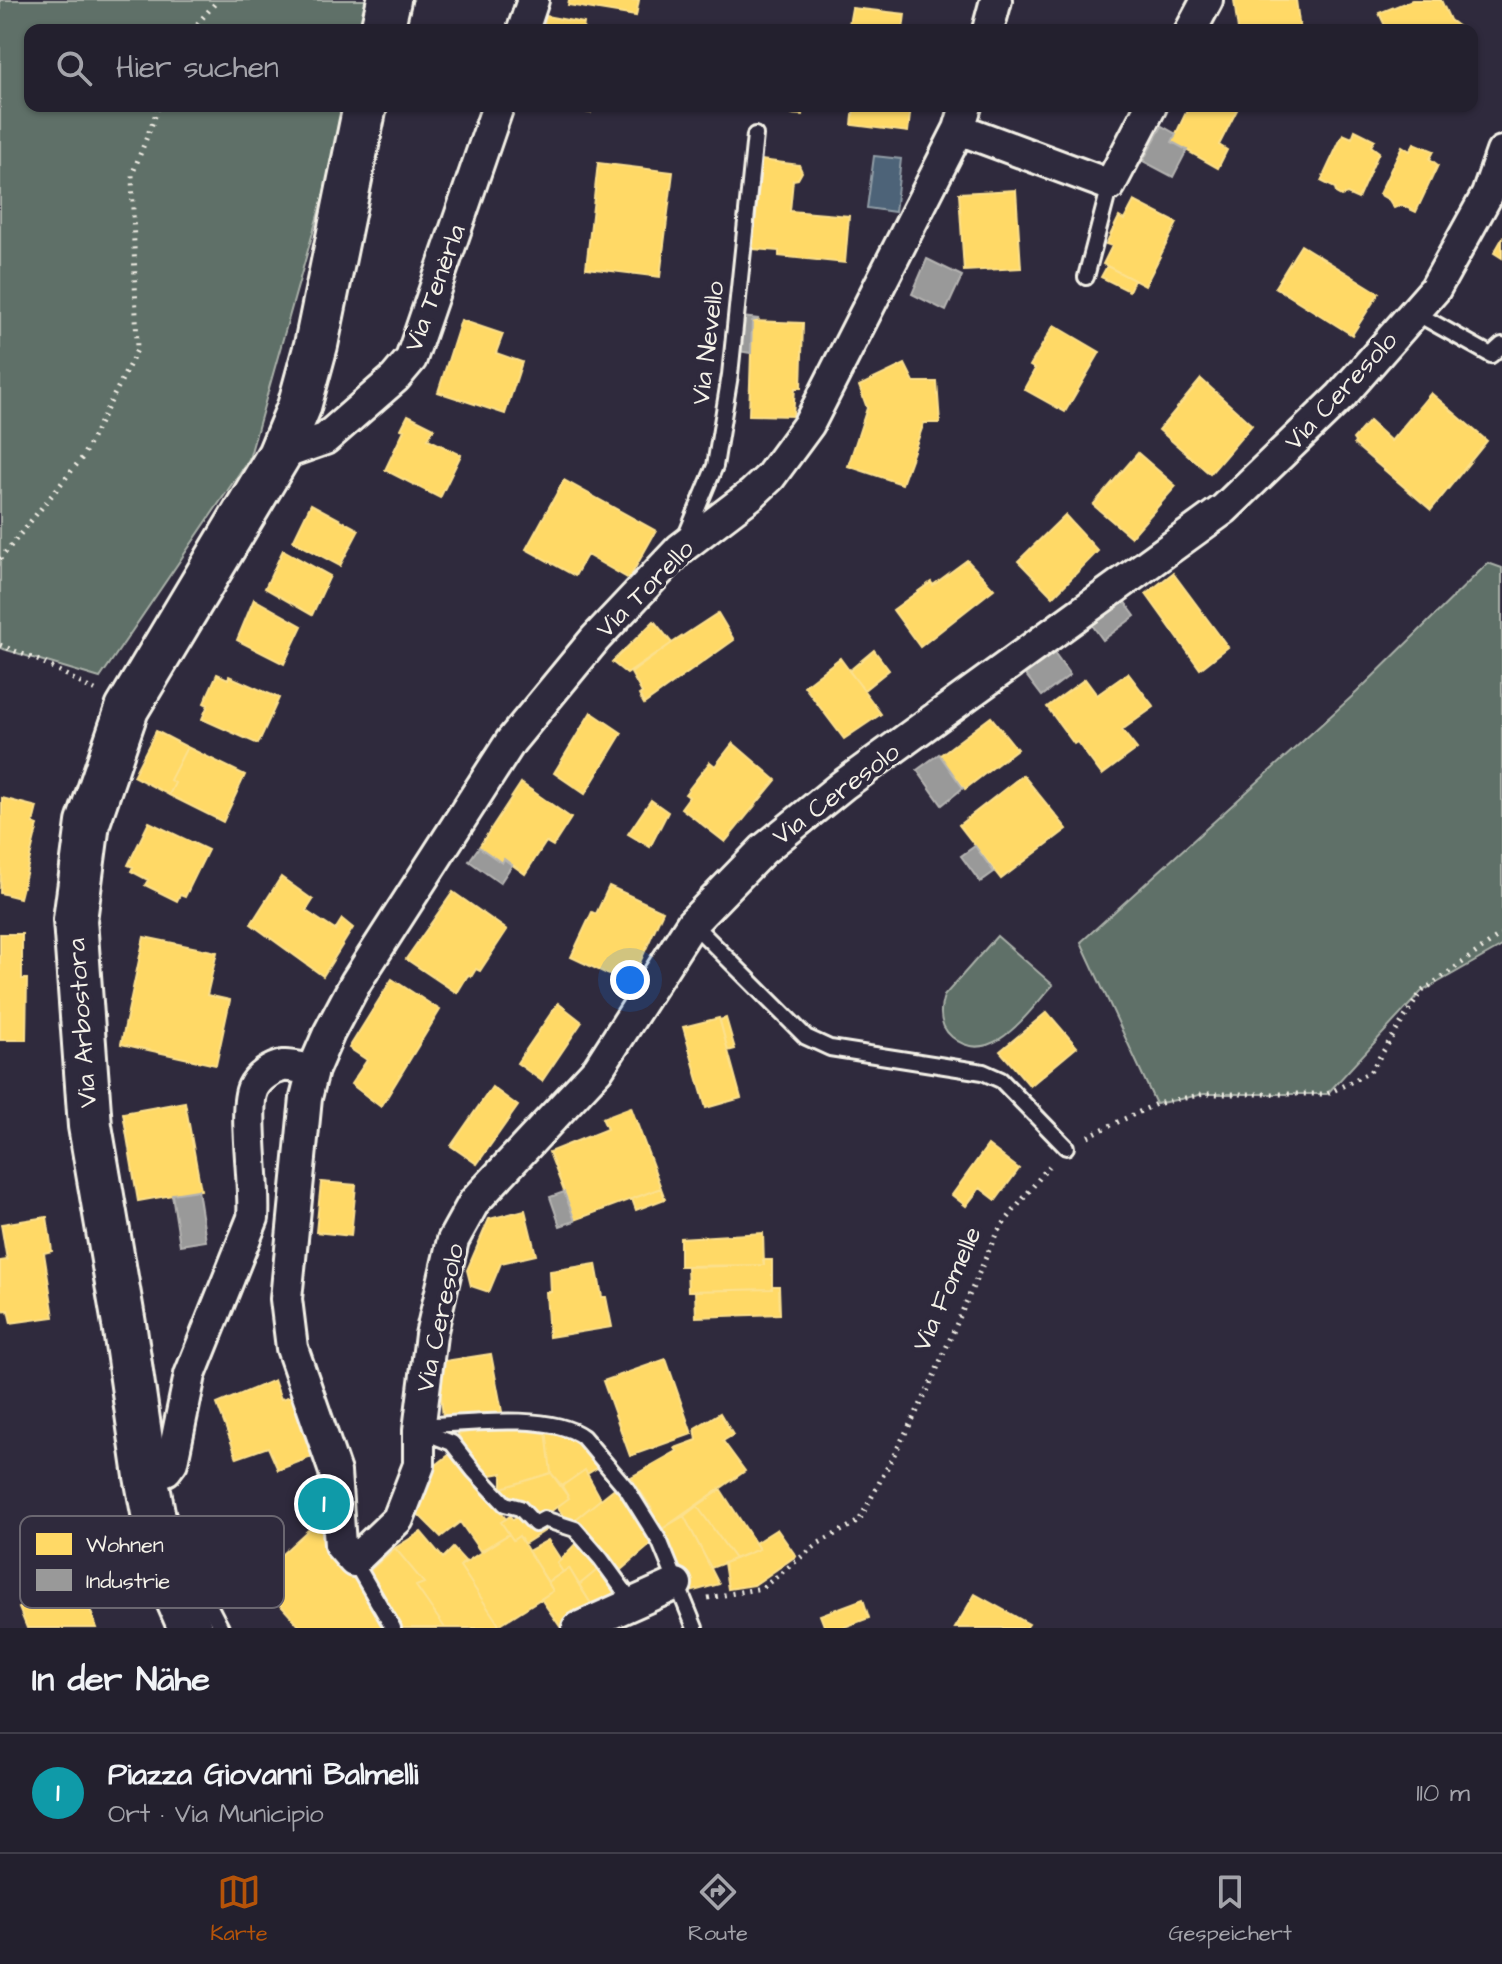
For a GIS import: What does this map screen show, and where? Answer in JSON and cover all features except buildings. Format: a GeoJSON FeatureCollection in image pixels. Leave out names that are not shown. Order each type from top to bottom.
{"type":"FeatureCollection","features":[{"type":"Feature","properties":{"kind":"street"},"geometry":{"type":"LineString","coordinates":[[383,24],[389,0]]}},
{"type":"Feature","properties":{"kind":"street"},"geometry":{"type":"LineString","coordinates":[[525,24],[533,0]]}},
{"type":"Feature","properties":{"kind":"street"},"geometry":{"type":"LineString","coordinates":[[990,24],[996,0]]}},
{"type":"Feature","properties":{"kind":"street"},"geometry":{"type":"LineString","coordinates":[[1194,24],[1207,0]]}},
{"type":"Feature","properties":{"kind":"street","name":"Via Arbostora"},"geometry":{"type":"LineString","coordinates":[[154,1516],[90,1126],[75,920],[88,823],[127,709],[279,455],[299,407],[316,345],[364,112]]}},
{"type":"Feature","properties":{"kind":"street","name":"Via Tenèrla"},"geometry":{"type":"LineString","coordinates":[[279,455],[325,439],[395,378],[411,359],[496,112]]}},
{"type":"Feature","properties":{"kind":"street"},"geometry":{"type":"LineString","coordinates":[[962,118],[1110,185],[1148,112]]}},
{"type":"Feature","properties":{"kind":"street","name":"Via Torello"},"geometry":{"type":"LineString","coordinates":[[354,1561],[340,1545],[335,1472],[292,1348],[286,1299],[306,1098],[313,1070],[356,982],[511,741],[595,639],[680,549],[752,494],[789,454],[809,424],[962,118]]}},
{"type":"Feature","properties":{"kind":"street","name":"Via Ceresolo"},"geometry":{"type":"LineString","coordinates":[[354,1561],[398,1519],[419,1465],[419,1428],[431,1335],[453,1240],[474,1202],[598,1069],[692,923],[763,850],[843,785],[1224,509],[1341,396],[1435,289],[1487,195],[1502,152]]}},
{"type":"Feature","properties":{"kind":"street"},"geometry":{"type":"LineString","coordinates":[[146,1476],[166,1470],[172,1462],[190,1375],[253,1218],[255,1197],[249,1108],[253,1088],[267,1072],[284,1066],[313,1070]]}},
{"type":"Feature","properties":{"kind":"street"},"geometry":{"type":"LineString","coordinates":[[578,1628],[633,1603],[680,1594]]}},
{"type":"Feature","properties":{"kind":"street","name":"Via Arbostora"},"geometry":{"type":"LineString","coordinates":[[181,1608],[190,1628]]}},
{"type":"Feature","properties":{"kind":"lane","name":"Via Nevello"},"geometry":{"type":"LineString","coordinates":[[680,549],[715,466],[730,375],[755,135]]}},
{"type":"Feature","properties":{"kind":"lane"},"geometry":{"type":"LineString","coordinates":[[1086,277],[1110,185]]}},
{"type":"Feature","properties":{"kind":"lane"},"geometry":{"type":"LineString","coordinates":[[1413,312],[1491,355],[1502,345]]}},
{"type":"Feature","properties":{"kind":"lane"},"geometry":{"type":"LineString","coordinates":[[692,923],[806,1037],[830,1048],[983,1072],[1001,1080],[1066,1147]]}},
{"type":"Feature","properties":{"kind":"lane"},"geometry":{"type":"LineString","coordinates":[[419,1428],[521,1421],[574,1430],[627,1489],[660,1542],[695,1628]]}},
{"type":"Feature","properties":{"kind":"lane"},"geometry":{"type":"LineString","coordinates":[[419,1428],[452,1443],[505,1504],[520,1508],[535,1524],[544,1519],[575,1529],[633,1603]]}},
{"type":"Feature","properties":{"kind":"lane"},"geometry":{"type":"LineString","coordinates":[[354,1561],[393,1628]]}},
{"type":"Feature","properties":{"kind":"lane"},"geometry":{"type":"LineString","coordinates":[[211,1608],[221,1628]]}},
{"type":"Feature","properties":{"kind":"path"},"geometry":{"type":"LineString","coordinates":[[197,24],[218,0]]}},
{"type":"Feature","properties":{"kind":"path"},"geometry":{"type":"LineString","coordinates":[[0,559],[82,458],[137,350],[132,175],[157,112]]}},
{"type":"Feature","properties":{"kind":"path"},"geometry":{"type":"LineString","coordinates":[[0,645],[42,662],[127,709]]}},
{"type":"Feature","properties":{"kind":"path"},"geometry":{"type":"LineString","coordinates":[[1066,1147],[1156,1104],[1204,1094],[1327,1094],[1370,1072],[1421,992],[1502,934]]}},
{"type":"Feature","properties":{"kind":"path","name":"Via Fomelle"},"geometry":{"type":"LineString","coordinates":[[680,1594],[762,1588],[819,1543],[859,1521],[925,1396],[997,1232],[1066,1147]]}},
{"type":"Feature","properties":{"kind":"green space"},"geometry":{"type":"Polygon","coordinates":[[[0,0],[413,0],[401,24],[24,24],[24,112],[358,112],[332,165],[249,459],[100,678],[0,648],[0,0]]]}},
{"type":"Feature","properties":{"kind":"green space"},"geometry":{"type":"Polygon","coordinates":[[[1488,563],[1502,568],[1502,946],[1421,992],[1327,1094],[1204,1094],[1156,1104],[1081,942],[1357,692],[1488,563]]]}},
{"type":"Feature","properties":{"kind":"green space"},"geometry":{"type":"Polygon","coordinates":[[[997,936],[1053,985],[1008,1033],[995,1042],[981,1046],[967,1045],[952,1037],[945,1028],[941,1018],[942,1002],[997,936]]]}},
{"type":"Feature","properties":{"kind":"water"},"geometry":{"type":"Polygon","coordinates":[[[874,156],[901,159],[895,212],[867,208],[874,156]]]}},
{"type":"Feature","properties":{"kind":"place","name":"Piazza Giovanni Balmelli"},"geometry":{"type":"Point","coordinates":[324,1504]}}]}
